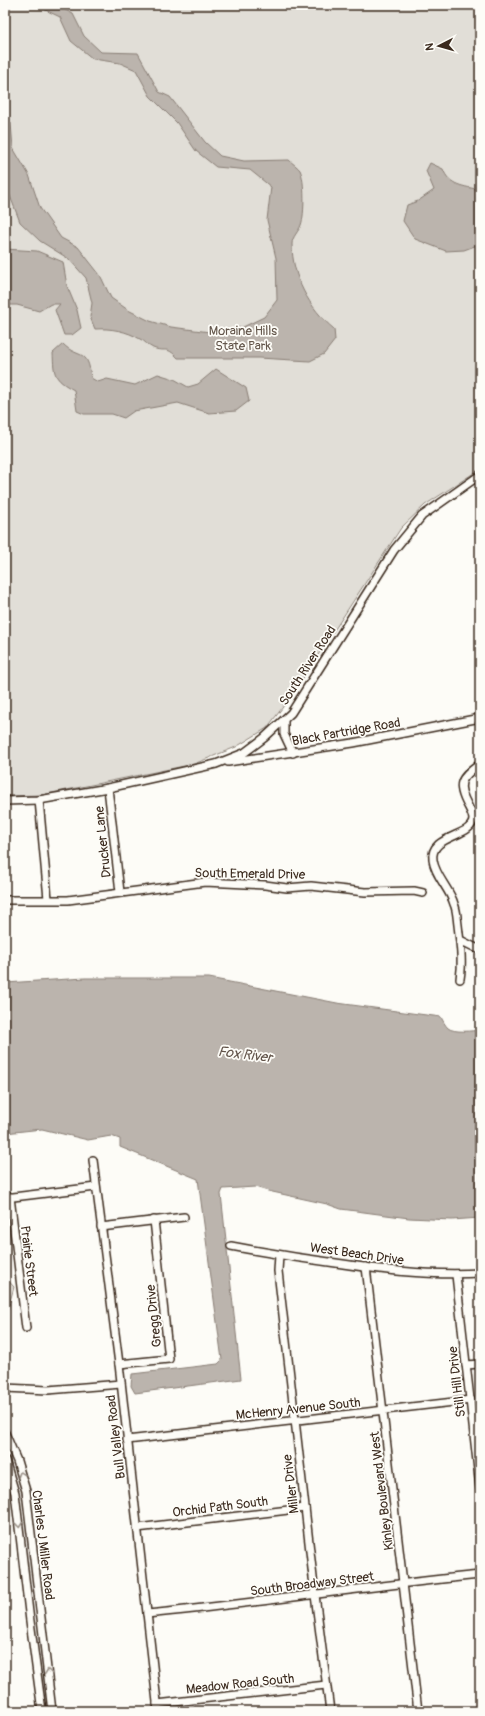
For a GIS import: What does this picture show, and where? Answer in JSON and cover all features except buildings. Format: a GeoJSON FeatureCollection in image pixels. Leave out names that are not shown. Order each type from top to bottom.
{"type":"FeatureCollection","features":[{"type":"Feature","properties":{"kind":"street","name":"South River Road"},"geometry":{"type":"LineString","coordinates":[[5,801],[38,800],[108,788],[216,764],[244,753],[264,738],[291,713],[394,550],[422,516],[480,475]]}},
{"type":"Feature","properties":{"kind":"street","name":"Black Partridge Road"},"geometry":{"type":"LineString","coordinates":[[216,764],[360,742],[480,718]]}},
{"type":"Feature","properties":{"kind":"street"},"geometry":{"type":"LineString","coordinates":[[284,720],[284,734],[293,753]]}},
{"type":"Feature","properties":{"kind":"street"},"geometry":{"type":"LineString","coordinates":[[460,979],[462,968],[460,940],[454,904],[433,860],[434,850],[438,844],[470,827],[473,821],[472,814],[462,795],[461,783],[466,774],[480,764]]}},
{"type":"Feature","properties":{"kind":"street","name":"Drucker Lane"},"geometry":{"type":"LineString","coordinates":[[108,788],[120,892]]}},
{"type":"Feature","properties":{"kind":"street"},"geometry":{"type":"LineString","coordinates":[[38,800],[48,899]]}},
{"type":"Feature","properties":{"kind":"street","name":"South Emerald Drive"},"geometry":{"type":"LineString","coordinates":[[5,900],[68,900],[205,882],[265,885],[287,888],[312,886],[365,892],[414,891],[423,894]]}},
{"type":"Feature","properties":{"kind":"street"},"geometry":{"type":"LineString","coordinates":[[460,940],[480,950]]}},
{"type":"Feature","properties":{"kind":"street","name":"Bull Valley Road"},"geometry":{"type":"LineString","coordinates":[[93,1160],[121,1384],[157,1708]]}},
{"type":"Feature","properties":{"kind":"street"},"geometry":{"type":"LineString","coordinates":[[8,1198],[96,1187]]}},
{"type":"Feature","properties":{"kind":"street","name":"Prairie Street"},"geometry":{"type":"LineString","coordinates":[[8,1198],[26,1328]]}},
{"type":"Feature","properties":{"kind":"street"},"geometry":{"type":"LineString","coordinates":[[101,1227],[184,1217]]}},
{"type":"Feature","properties":{"kind":"street","name":"Gregg Drive"},"geometry":{"type":"LineString","coordinates":[[118,1364],[169,1359],[154,1220]]}},
{"type":"Feature","properties":{"kind":"street","name":"West Beach Drive"},"geometry":{"type":"LineString","coordinates":[[231,1246],[279,1255],[409,1272],[456,1275],[480,1273]]}},
{"type":"Feature","properties":{"kind":"street","name":"Miller Drive"},"geometry":{"type":"LineString","coordinates":[[279,1255],[278,1271],[315,1595],[330,1711]]}},
{"type":"Feature","properties":{"kind":"street","name":"Kinley Boulevard West"},"geometry":{"type":"LineString","coordinates":[[366,1267],[418,1711]]}},
{"type":"Feature","properties":{"kind":"street","name":"Still Hill Drive"},"geometry":{"type":"LineString","coordinates":[[456,1275],[478,1454],[480,1488]]}},
{"type":"Feature","properties":{"kind":"street"},"geometry":{"type":"LineString","coordinates":[[466,1365],[480,1364]]}},
{"type":"Feature","properties":{"kind":"street"},"geometry":{"type":"LineString","coordinates":[[5,1388],[48,1390],[121,1384]]}},
{"type":"Feature","properties":{"kind":"street","name":"McHenry Avenue South"},"geometry":{"type":"LineString","coordinates":[[127,1440],[471,1400]]}},
{"type":"Feature","properties":{"kind":"street","name":"Charles J Miller Road"},"geometry":{"type":"LineString","coordinates":[[5,1433],[17,1461],[26,1491],[52,1711]]}},
{"type":"Feature","properties":{"kind":"street","name":"Charles J Miller Road"},"geometry":{"type":"LineString","coordinates":[[5,1460],[16,1493],[30,1621],[42,1711]]}},
{"type":"Feature","properties":{"kind":"street","name":"Orchid Path South"},"geometry":{"type":"LineString","coordinates":[[137,1528],[305,1508]]}},
{"type":"Feature","properties":{"kind":"street","name":"South Broadway Street"},"geometry":{"type":"LineString","coordinates":[[147,1614],[480,1575]]}},
{"type":"Feature","properties":{"kind":"street","name":"Meadow Road South"},"geometry":{"type":"LineString","coordinates":[[157,1708],[326,1685]]}},
{"type":"Feature","properties":{"kind":"green space","name":"Moraine Hills State Park"},"geometry":{"type":"Polygon","coordinates":[[[5,5],[480,5],[480,469],[425,505],[401,528],[292,695],[267,728],[236,747],[194,764],[42,795],[5,796],[5,5]]]}},
{"type":"Feature","properties":{"kind":"green space"},"geometry":{"type":"Polygon","coordinates":[[[5,1277],[14,1287],[5,1319],[5,1277]]]}},
{"type":"Feature","properties":{"kind":"water"},"geometry":{"type":"Polygon","coordinates":[[[35,5],[56,5],[73,14],[84,36],[101,52],[138,53],[159,92],[170,97],[205,142],[220,156],[244,161],[289,160],[300,170],[304,189],[303,214],[299,230],[292,241],[293,256],[299,280],[310,302],[325,321],[334,329],[335,340],[324,354],[310,361],[259,358],[178,358],[168,350],[153,348],[130,334],[107,329],[95,329],[90,317],[92,303],[86,278],[69,259],[40,241],[20,222],[5,183],[5,117],[11,123],[13,148],[29,175],[40,208],[61,238],[78,247],[100,275],[111,298],[128,310],[150,321],[171,327],[210,332],[243,327],[264,317],[277,300],[276,258],[267,220],[271,187],[250,170],[216,167],[196,151],[177,123],[150,96],[136,70],[120,63],[93,59],[71,41],[60,17],[35,5]]]}},
{"type":"Feature","properties":{"kind":"water"},"geometry":{"type":"Polygon","coordinates":[[[430,163],[443,169],[449,179],[453,182],[480,190],[480,244],[464,250],[446,251],[415,239],[403,221],[407,205],[418,201],[434,190],[426,171],[430,163]]]}},
{"type":"Feature","properties":{"kind":"water"},"geometry":{"type":"Polygon","coordinates":[[[5,249],[37,251],[63,262],[67,286],[77,310],[81,328],[72,335],[64,335],[55,310],[60,304],[51,304],[39,311],[17,305],[5,305],[5,249]]]}},
{"type":"Feature","properties":{"kind":"water"},"geometry":{"type":"Polygon","coordinates":[[[63,344],[85,358],[90,368],[91,378],[98,382],[107,379],[135,385],[158,374],[174,379],[188,387],[198,384],[216,369],[246,388],[249,401],[236,411],[209,413],[178,403],[134,411],[124,418],[112,414],[84,414],[77,411],[74,390],[62,383],[56,375],[53,353],[63,344]]]}},
{"type":"Feature","properties":{"kind":"water","name":"Fox River"},"geometry":{"type":"Polygon","coordinates":[[[85,978],[209,978],[337,1003],[441,1017],[448,1028],[455,1031],[480,1030],[480,1218],[452,1220],[409,1218],[341,1209],[327,1204],[255,1187],[223,1189],[221,1194],[241,1379],[135,1393],[131,1386],[132,1374],[218,1364],[222,1360],[198,1179],[120,1147],[120,1139],[111,1136],[88,1140],[42,1129],[5,1133],[5,983],[85,978]]]}}]}
